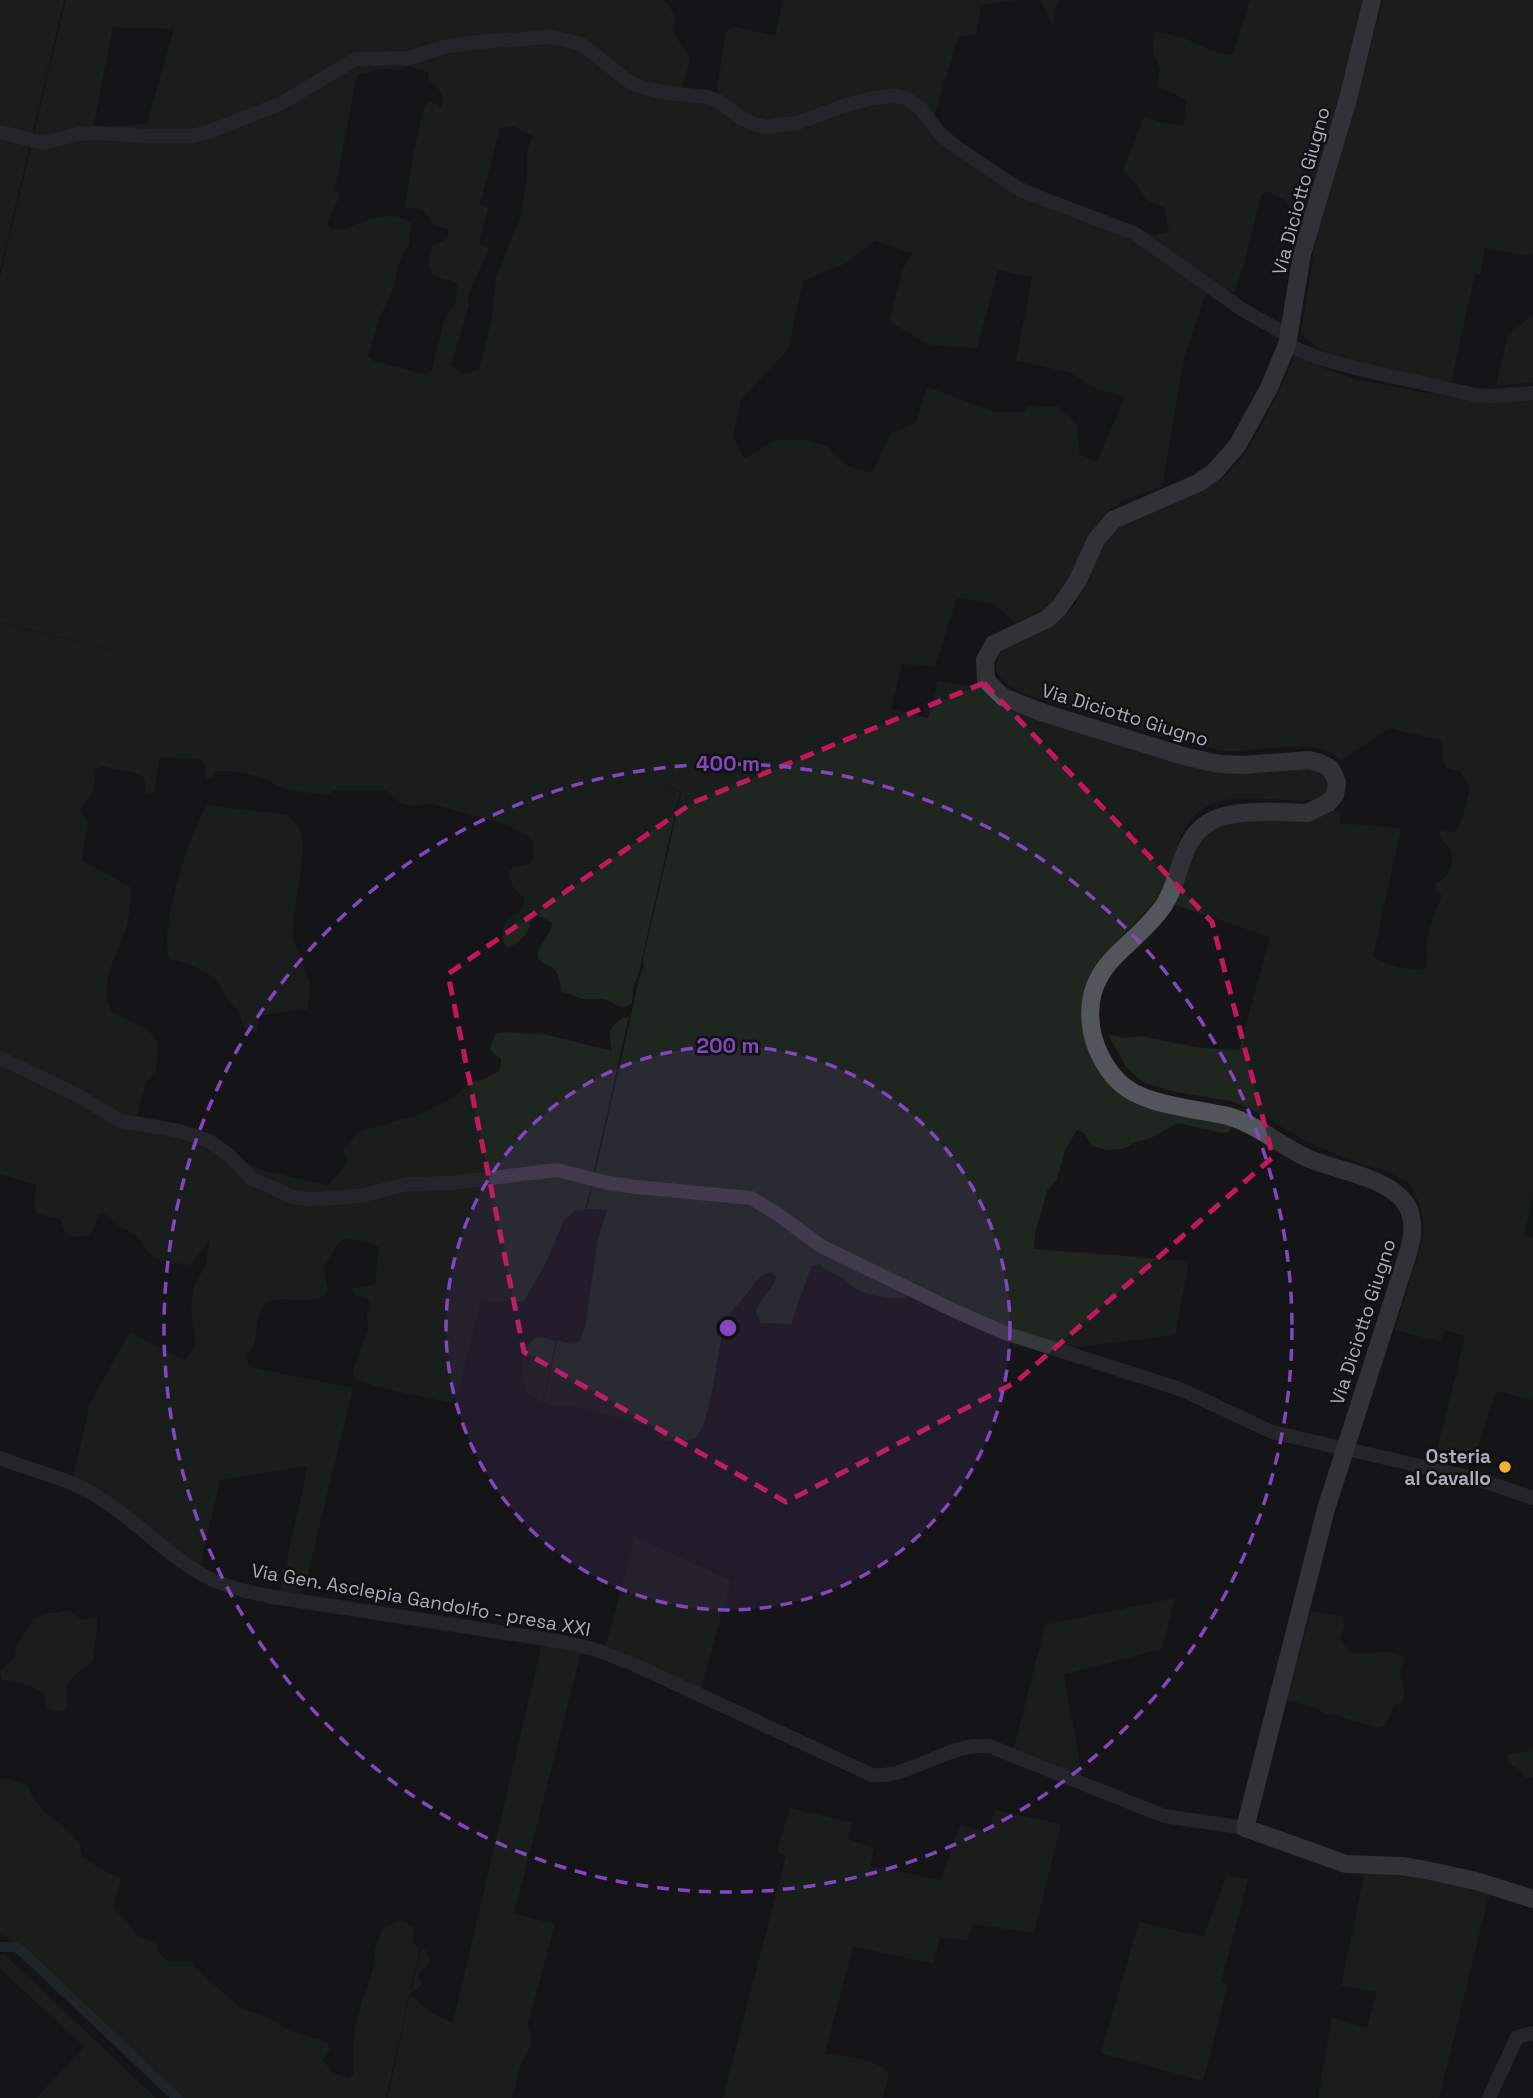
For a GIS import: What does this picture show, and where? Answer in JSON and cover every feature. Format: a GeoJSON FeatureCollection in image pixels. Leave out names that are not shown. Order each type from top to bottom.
{"type":"FeatureCollection","features":[{"type":"Feature","properties":{"kind":"main road","name":"Via Diciotto Giugno"},"geometry":{"type":"LineString","coordinates":[[1245,1828],[1326,1508],[1412,1237],[1412,1219],[1400,1197],[1380,1184],[1309,1159],[1251,1125],[1230,1117],[1160,1102],[1129,1090],[1119,1082],[1102,1058],[1091,1032],[1089,1016],[1096,980],[1110,960],[1164,906],[1176,881],[1185,848],[1201,827],[1211,820],[1225,816],[1307,813],[1319,809],[1335,795],[1337,783],[1330,768],[1309,760],[1220,764],[1186,757],[1044,713],[1003,697],[986,680],[984,671],[985,660],[994,645],[1047,619],[1059,608],[1077,582],[1096,540],[1113,520],[1198,483],[1226,461],[1269,388],[1288,341],[1302,254],[1348,99],[1372,0]]}},
{"type":"Feature","properties":{"kind":"main road"},"geometry":{"type":"LineString","coordinates":[[1245,1828],[1346,1864],[1401,1866],[1426,1870],[1476,1881],[1533,1899]]}},
{"type":"Feature","properties":{"kind":"street"},"geometry":{"type":"LineString","coordinates":[[0,132],[43,143],[95,133],[192,136],[279,103],[356,59],[410,58],[443,47],[552,37],[581,44],[638,86],[666,93],[708,97],[752,124],[767,127],[797,122],[862,100],[885,96],[906,98],[922,109],[940,134],[952,144],[1020,190],[1133,233],[1288,341],[1316,357],[1476,395],[1533,393]]}},
{"type":"Feature","properties":{"kind":"street"},"geometry":{"type":"LineString","coordinates":[[0,1058],[75,1094],[121,1121],[180,1131],[209,1141],[229,1155],[251,1178],[293,1197],[320,1199],[351,1196],[407,1185],[451,1183],[556,1170],[608,1183],[751,1198],[821,1246],[981,1324],[1180,1389],[1272,1432],[1477,1479],[1533,1499]]}},
{"type":"Feature","properties":{"kind":"street","name":"Via Gen. Asclepia Gandolfo - presa XXI"},"geometry":{"type":"LineString","coordinates":[[0,1458],[86,1489],[107,1502],[193,1569],[242,1590],[594,1649],[633,1664],[872,1775],[888,1775],[959,1749],[989,1746],[1164,1816],[1245,1828]]}},
{"type":"Feature","properties":{"kind":"street"},"geometry":{"type":"LineString","coordinates":[[1489,2098],[1517,2037],[1533,2034]]}},
{"type":"Feature","properties":{"kind":"highlighted area"},"geometry":{"type":"Polygon","coordinates":[[[984,683],[1212,922],[1273,1157],[1016,1382],[786,1502],[524,1352],[448,974],[692,803],[984,683]]]}},
{"type":"Feature","properties":{"kind":"shaded area"},"geometry":{"type":"Polygon","coordinates":[[[0,0],[64,0],[0,270],[0,0]]]}},
{"type":"Feature","properties":{"kind":"shaded area"},"geometry":{"type":"Polygon","coordinates":[[[66,0],[663,0],[674,15],[673,32],[690,58],[681,92],[715,101],[726,32],[735,27],[775,36],[783,0],[1020,0],[981,5],[976,34],[958,37],[934,117],[957,139],[1009,174],[1066,201],[1155,235],[1169,232],[1164,207],[1147,200],[1123,171],[1144,116],[1163,123],[1183,125],[1187,100],[1157,86],[1160,69],[1154,54],[1152,31],[1186,39],[1217,52],[1233,54],[1250,0],[1365,0],[1336,114],[1305,216],[1293,212],[1285,200],[1267,191],[1261,195],[1234,293],[1220,287],[1206,291],[1184,358],[1162,486],[1123,501],[1109,511],[1097,524],[1063,592],[1048,608],[1015,623],[994,604],[957,597],[935,667],[902,664],[891,709],[928,718],[938,681],[987,688],[1146,749],[1290,765],[1329,773],[1328,791],[1320,799],[1230,799],[1216,802],[1194,816],[1182,834],[1164,887],[1144,914],[1099,963],[1086,993],[1084,1014],[1113,1077],[1235,1121],[1229,1132],[1222,1133],[1178,1123],[1123,1149],[1106,1150],[1092,1146],[1084,1133],[1077,1130],[1065,1150],[1057,1179],[1047,1191],[1035,1234],[1034,1249],[1189,1261],[1175,1335],[1064,1349],[912,1291],[908,1297],[896,1298],[864,1292],[819,1264],[812,1266],[791,1324],[761,1323],[758,1316],[759,1304],[776,1277],[771,1272],[757,1280],[731,1313],[721,1339],[706,1418],[694,1439],[664,1441],[660,1439],[661,1431],[655,1427],[568,1405],[553,1406],[544,1402],[557,1340],[572,1344],[579,1342],[585,1328],[598,1238],[607,1210],[587,1209],[682,791],[659,786],[680,792],[638,976],[633,987],[632,1003],[625,1007],[605,999],[583,999],[561,991],[557,972],[538,957],[552,922],[538,916],[532,920],[524,937],[508,948],[503,942],[504,925],[519,912],[524,898],[513,887],[508,872],[514,867],[529,864],[533,858],[534,843],[529,837],[509,826],[430,803],[416,806],[402,804],[385,790],[334,790],[329,795],[304,792],[233,771],[215,771],[212,779],[205,779],[205,764],[199,759],[160,757],[153,793],[146,794],[145,779],[139,774],[103,766],[96,769],[93,792],[80,810],[88,823],[82,860],[131,890],[126,929],[109,974],[107,993],[112,1012],[147,1029],[158,1041],[156,1071],[146,1082],[136,1118],[148,1126],[240,1159],[262,1170],[328,1186],[348,1161],[343,1149],[360,1131],[419,1115],[452,1098],[469,1083],[498,1072],[501,1058],[490,1048],[495,1034],[540,1033],[612,1051],[611,1030],[617,1022],[629,1016],[585,1210],[575,1211],[564,1220],[546,1263],[524,1301],[496,1302],[481,1299],[459,1390],[452,1403],[378,1387],[356,1379],[353,1372],[368,1330],[370,1300],[355,1295],[352,1288],[375,1284],[379,1247],[366,1241],[344,1239],[323,1268],[328,1291],[316,1299],[270,1301],[261,1309],[252,1350],[247,1355],[249,1367],[353,1388],[301,1602],[278,1599],[308,1466],[220,1480],[199,1571],[72,1483],[90,1403],[130,1332],[184,1360],[196,1346],[191,1309],[194,1285],[206,1265],[210,1240],[190,1265],[161,1261],[153,1257],[134,1234],[120,1227],[104,1212],[98,1216],[88,1236],[73,1237],[66,1234],[60,1219],[38,1214],[34,1207],[36,1185],[0,1174],[0,623],[152,660],[0,622],[0,278],[66,0]],[[113,27],[93,128],[147,124],[174,29],[113,27]],[[409,66],[400,70],[385,68],[357,75],[335,189],[340,195],[327,223],[331,229],[340,230],[367,220],[394,216],[411,223],[409,245],[398,266],[393,289],[379,319],[368,356],[374,361],[426,375],[432,370],[445,317],[455,306],[458,283],[436,276],[429,265],[432,247],[448,237],[448,229],[433,225],[422,211],[405,207],[413,154],[424,108],[429,102],[437,104],[441,109],[441,92],[429,80],[428,72],[409,66]],[[514,126],[500,128],[480,204],[488,208],[479,243],[489,248],[467,298],[469,305],[451,365],[464,374],[479,370],[492,317],[496,278],[519,221],[527,175],[527,151],[533,136],[514,126]],[[875,241],[844,264],[803,281],[788,350],[741,399],[733,435],[744,459],[775,440],[805,440],[826,446],[848,466],[872,473],[891,433],[916,423],[927,387],[996,412],[1025,412],[1028,407],[1057,406],[1077,425],[1079,454],[1097,462],[1125,397],[1094,388],[1071,373],[1016,360],[1032,277],[998,270],[977,348],[928,345],[889,321],[903,269],[912,253],[875,241]]]}},
{"type":"Feature","properties":{"kind":"shaded area"},"geometry":{"type":"Polygon","coordinates":[[[1041,0],[1059,0],[1052,26],[1041,0]]]}},
{"type":"Feature","properties":{"kind":"shaded area"},"geometry":{"type":"Polygon","coordinates":[[[1383,0],[1533,0],[1533,253],[1527,256],[1485,248],[1481,274],[1475,274],[1451,382],[1427,379],[1328,354],[1301,335],[1315,243],[1383,0]]]}},
{"type":"Feature","properties":{"kind":"shaded area"},"geometry":{"type":"Polygon","coordinates":[[[1533,314],[1533,382],[1496,386],[1508,335],[1533,314]]]}},
{"type":"Feature","properties":{"kind":"shaded area"},"geometry":{"type":"Polygon","coordinates":[[[1297,349],[1321,367],[1358,380],[1425,393],[1483,400],[1533,396],[1533,1195],[1524,1235],[1533,1238],[1533,1400],[1496,1391],[1472,1465],[1436,1455],[1465,1336],[1445,1330],[1441,1342],[1395,1330],[1424,1228],[1420,1205],[1410,1184],[1392,1174],[1309,1143],[1251,1109],[1231,1101],[1176,1092],[1144,1083],[1126,1067],[1108,1034],[1124,1038],[1140,1036],[1201,1048],[1239,1050],[1270,937],[1173,904],[1192,852],[1214,822],[1312,818],[1334,810],[1340,812],[1340,823],[1401,828],[1373,957],[1398,967],[1425,969],[1428,934],[1442,895],[1436,891],[1436,883],[1447,874],[1452,852],[1438,830],[1456,832],[1470,789],[1461,772],[1447,768],[1442,759],[1443,741],[1389,728],[1341,761],[1332,753],[1305,747],[1220,750],[1141,731],[1030,696],[1003,681],[996,667],[998,657],[1014,641],[1050,625],[1069,612],[1077,602],[1105,541],[1123,522],[1150,508],[1206,488],[1231,470],[1259,430],[1297,349]]]}},
{"type":"Feature","properties":{"kind":"shaded area"},"geometry":{"type":"Polygon","coordinates":[[[207,805],[288,815],[297,825],[303,840],[293,934],[309,981],[307,1010],[298,1009],[259,1016],[257,1034],[244,1027],[237,1009],[209,974],[170,959],[167,947],[168,928],[178,882],[200,817],[207,805]]]}},
{"type":"Feature","properties":{"kind":"shaded area"},"geometry":{"type":"Polygon","coordinates":[[[541,1337],[556,1341],[542,1403],[525,1391],[523,1375],[525,1351],[534,1339],[541,1337]]]}},
{"type":"Feature","properties":{"kind":"shaded area"},"geometry":{"type":"Polygon","coordinates":[[[635,1537],[731,1581],[699,1695],[604,1653],[635,1537]]]}},
{"type":"Feature","properties":{"kind":"shaded area"},"geometry":{"type":"Polygon","coordinates":[[[1175,1598],[1162,1649],[1064,1674],[1084,1787],[1012,1756],[1045,1625],[1175,1598]]]}},
{"type":"Feature","properties":{"kind":"shaded area"},"geometry":{"type":"Polygon","coordinates":[[[70,1611],[82,1620],[97,1617],[97,1632],[93,1662],[71,1679],[67,1687],[66,1710],[59,1712],[45,1708],[45,1694],[41,1691],[24,1684],[2,1680],[0,1670],[14,1659],[17,1645],[33,1620],[46,1613],[70,1611]]]}},
{"type":"Feature","properties":{"kind":"shaded area"},"geometry":{"type":"Polygon","coordinates":[[[1311,1612],[1343,1616],[1344,1626],[1340,1640],[1350,1652],[1386,1652],[1405,1658],[1400,1673],[1405,1696],[1402,1703],[1395,1704],[1385,1726],[1378,1728],[1325,1714],[1318,1709],[1287,1700],[1311,1612]]]}},
{"type":"Feature","properties":{"kind":"shaded area"},"geometry":{"type":"Polygon","coordinates":[[[543,1639],[583,1645],[514,1914],[555,1924],[527,2027],[532,2042],[521,2064],[512,2098],[388,2098],[410,1995],[432,2013],[453,2023],[543,1639]]]}},
{"type":"Feature","properties":{"kind":"shaded area"},"geometry":{"type":"Polygon","coordinates":[[[1533,1747],[1533,1777],[1526,1779],[1521,1771],[1508,1762],[1507,1754],[1530,1751],[1533,1747]]]}},
{"type":"Feature","properties":{"kind":"shaded area"},"geometry":{"type":"Polygon","coordinates":[[[7,1778],[29,1786],[31,1794],[42,1809],[77,1840],[82,1856],[100,1869],[121,1878],[113,1908],[137,1936],[157,1945],[158,1952],[169,1962],[192,1962],[207,1979],[241,2008],[270,2018],[290,2031],[327,2042],[330,2049],[323,2061],[334,2073],[348,2078],[354,2074],[355,2029],[383,1928],[401,1919],[414,1928],[412,1943],[420,1948],[386,2098],[180,2098],[0,1932],[0,1780],[7,1778]]]}},
{"type":"Feature","properties":{"kind":"shaded area"},"geometry":{"type":"Polygon","coordinates":[[[790,1808],[852,1823],[848,1839],[874,1848],[870,1866],[941,1880],[960,1825],[988,1833],[995,1810],[1061,1824],[1034,1933],[973,1924],[967,1941],[940,1937],[934,1964],[853,1946],[825,2054],[859,2059],[883,2068],[889,2073],[883,2098],[723,2098],[786,1856],[777,1851],[790,1808]]]}},
{"type":"Feature","properties":{"kind":"shaded area"},"geometry":{"type":"Polygon","coordinates":[[[1366,1866],[1490,1891],[1439,2098],[1318,2098],[1332,2017],[1367,2028],[1377,1992],[1341,1986],[1366,1866]]]}},
{"type":"Feature","properties":{"kind":"shaded area"},"geometry":{"type":"Polygon","coordinates":[[[1227,1875],[1248,1879],[1221,1982],[1228,1984],[1203,2081],[1101,2053],[1139,1922],[1203,1937],[1227,1875]]]}},
{"type":"Feature","properties":{"kind":"shaded area"},"geometry":{"type":"Polygon","coordinates":[[[422,1947],[430,1960],[426,1967],[419,1971],[422,1985],[411,1993],[422,1947]]]}},
{"type":"Feature","properties":{"kind":"shaded area"},"geometry":{"type":"Polygon","coordinates":[[[4,1954],[156,2098],[36,2098],[85,2047],[0,1969],[0,1955],[4,1954]]]}},
{"type":"Feature","properties":{"kind":"waterway"},"geometry":{"type":"LineString","coordinates":[[0,1947],[16,1947],[25,1954],[177,2098]]}},
{"type":"Feature","properties":{"kind":"place","name":"Osteria al Cavallo"},"geometry":{"type":"Point","coordinates":[1505,1467]}}]}
